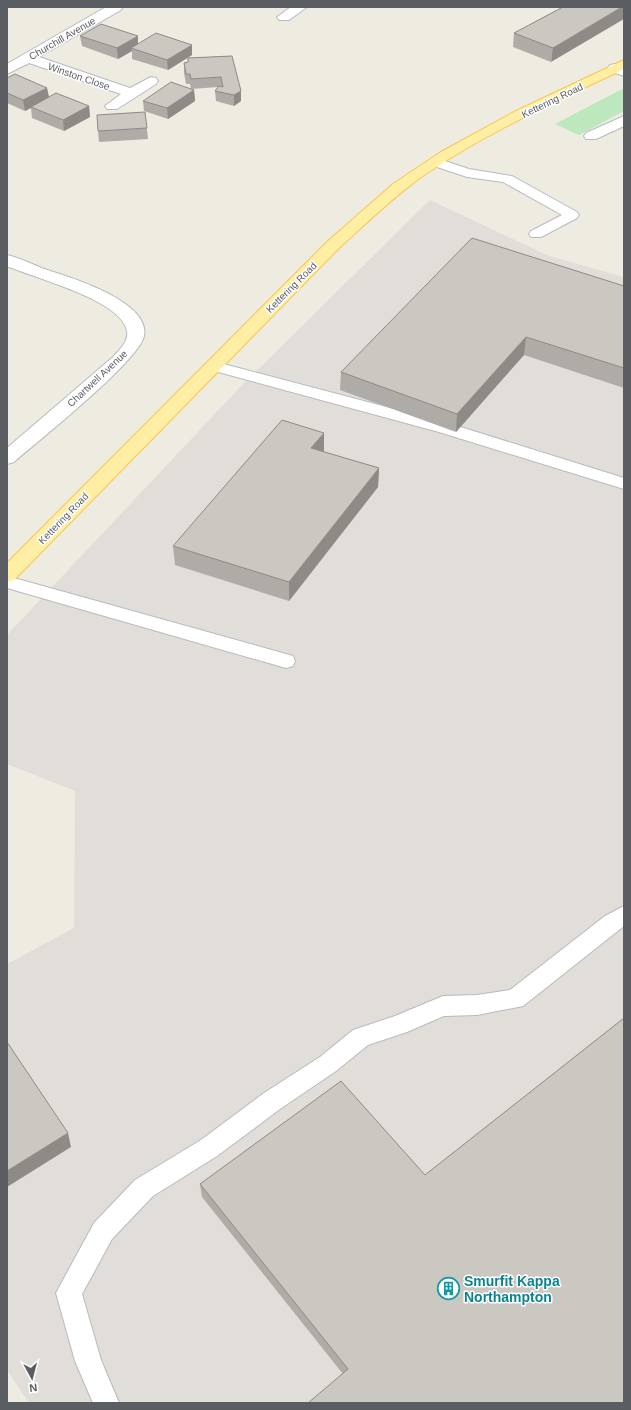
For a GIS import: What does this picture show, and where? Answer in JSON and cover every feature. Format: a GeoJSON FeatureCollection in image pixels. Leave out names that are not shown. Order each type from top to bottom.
{"type":"FeatureCollection","features":[{"type":"Feature","properties":{"kind":"main road","name":"Kettering Road"},"geometry":{"type":"LineString","coordinates":[[7,575],[334,244],[386,197],[436,162],[494,128],[621,68]]}},
{"type":"Feature","properties":{"kind":"street","name":"Churchill Avenue"},"geometry":{"type":"LineString","coordinates":[[7,70],[116,7]]}},
{"type":"Feature","properties":{"kind":"street"},"geometry":{"type":"LineString","coordinates":[[284,17],[300,7]]}},
{"type":"Feature","properties":{"kind":"street","name":"Winston Close"},"geometry":{"type":"LineString","coordinates":[[27,58],[131,93]]}},
{"type":"Feature","properties":{"kind":"street","name":"Winston Close"},"geometry":{"type":"LineString","coordinates":[[112,106],[151,81]]}},
{"type":"Feature","properties":{"kind":"street"},"geometry":{"type":"LineString","coordinates":[[591,136],[624,120]]}},
{"type":"Feature","properties":{"kind":"street","name":"Chartwell Avenue"},"geometry":{"type":"LineString","coordinates":[[7,260],[99,295],[119,306],[130,315],[137,332],[135,342],[119,361],[7,458]]}},
{"type":"Feature","properties":{"kind":"lane"},"geometry":{"type":"LineString","coordinates":[[436,162],[467,173],[507,179],[572,215],[536,234]]}},
{"type":"Feature","properties":{"kind":"lane"},"geometry":{"type":"LineString","coordinates":[[212,366],[445,428],[624,484]]}},
{"type":"Feature","properties":{"kind":"lane"},"geometry":{"type":"LineString","coordinates":[[7,582],[286,661]]}},
{"type":"Feature","properties":{"kind":"lane"},"geometry":{"type":"LineString","coordinates":[[106,1403],[88,1361],[70,1293],[103,1231],[144,1188],[209,1148],[272,1101],[328,1064],[361,1037],[399,1025],[443,1006],[477,1005],[515,999],[624,915]]}},
{"type":"Feature","properties":{"kind":"shaded area"},"geometry":{"type":"Polygon","coordinates":[[[430,200],[549,256],[624,277],[624,1403],[29,1403],[7,1370],[7,964],[74,928],[75,791],[7,764],[7,635],[243,384],[430,200]]]}},
{"type":"Feature","properties":{"kind":"green space"},"geometry":{"type":"Polygon","coordinates":[[[624,88],[624,111],[579,135],[555,124],[624,88]]]}},
{"type":"Feature","properties":{"kind":"building"},"geometry":{"type":"Polygon","coordinates":[[[563,7],[622,7],[553,48],[514,33],[563,7]]]}},
{"type":"Feature","properties":{"kind":"building"},"geometry":{"type":"Polygon","coordinates":[[[101,24],[138,36],[117,48],[80,36],[101,24]]]}},
{"type":"Feature","properties":{"kind":"building"},"geometry":{"type":"Polygon","coordinates":[[[156,33],[192,45],[167,60],[131,48],[156,33]]]}},
{"type":"Feature","properties":{"kind":"building"},"geometry":{"type":"Polygon","coordinates":[[[232,56],[241,91],[234,95],[215,91],[219,86],[223,87],[221,77],[191,79],[190,74],[186,74],[184,63],[188,62],[188,58],[232,56]]]}},
{"type":"Feature","properties":{"kind":"building"},"geometry":{"type":"Polygon","coordinates":[[[15,74],[47,88],[23,100],[7,93],[7,78],[15,74]]]}},
{"type":"Feature","properties":{"kind":"building"},"geometry":{"type":"Polygon","coordinates":[[[171,82],[194,90],[167,108],[143,101],[171,82]]]}},
{"type":"Feature","properties":{"kind":"building"},"geometry":{"type":"Polygon","coordinates":[[[56,93],[89,106],[63,120],[31,107],[56,93]]]}},
{"type":"Feature","properties":{"kind":"building"},"geometry":{"type":"Polygon","coordinates":[[[145,112],[147,128],[98,131],[97,115],[145,112]]]}},
{"type":"Feature","properties":{"kind":"building"},"geometry":{"type":"Polygon","coordinates":[[[472,238],[624,286],[624,368],[526,337],[457,414],[341,372],[472,238]]]}},
{"type":"Feature","properties":{"kind":"building"},"geometry":{"type":"Polygon","coordinates":[[[282,420],[324,433],[311,448],[379,468],[289,582],[173,546],[282,420]]]}},
{"type":"Feature","properties":{"kind":"building","name":"Smurfit Kappa Northampton"},"geometry":{"type":"Polygon","coordinates":[[[624,1018],[624,1403],[308,1403],[348,1369],[200,1184],[341,1081],[425,1175],[624,1018]]]}},
{"type":"Feature","properties":{"kind":"building"},"geometry":{"type":"Polygon","coordinates":[[[7,1042],[68,1133],[7,1171],[7,1042]]]}},
{"type":"Feature","properties":{"kind":"place","name":"Smurfit Kappa Northampton"},"geometry":{"type":"Point","coordinates":[449,1289]}}]}
